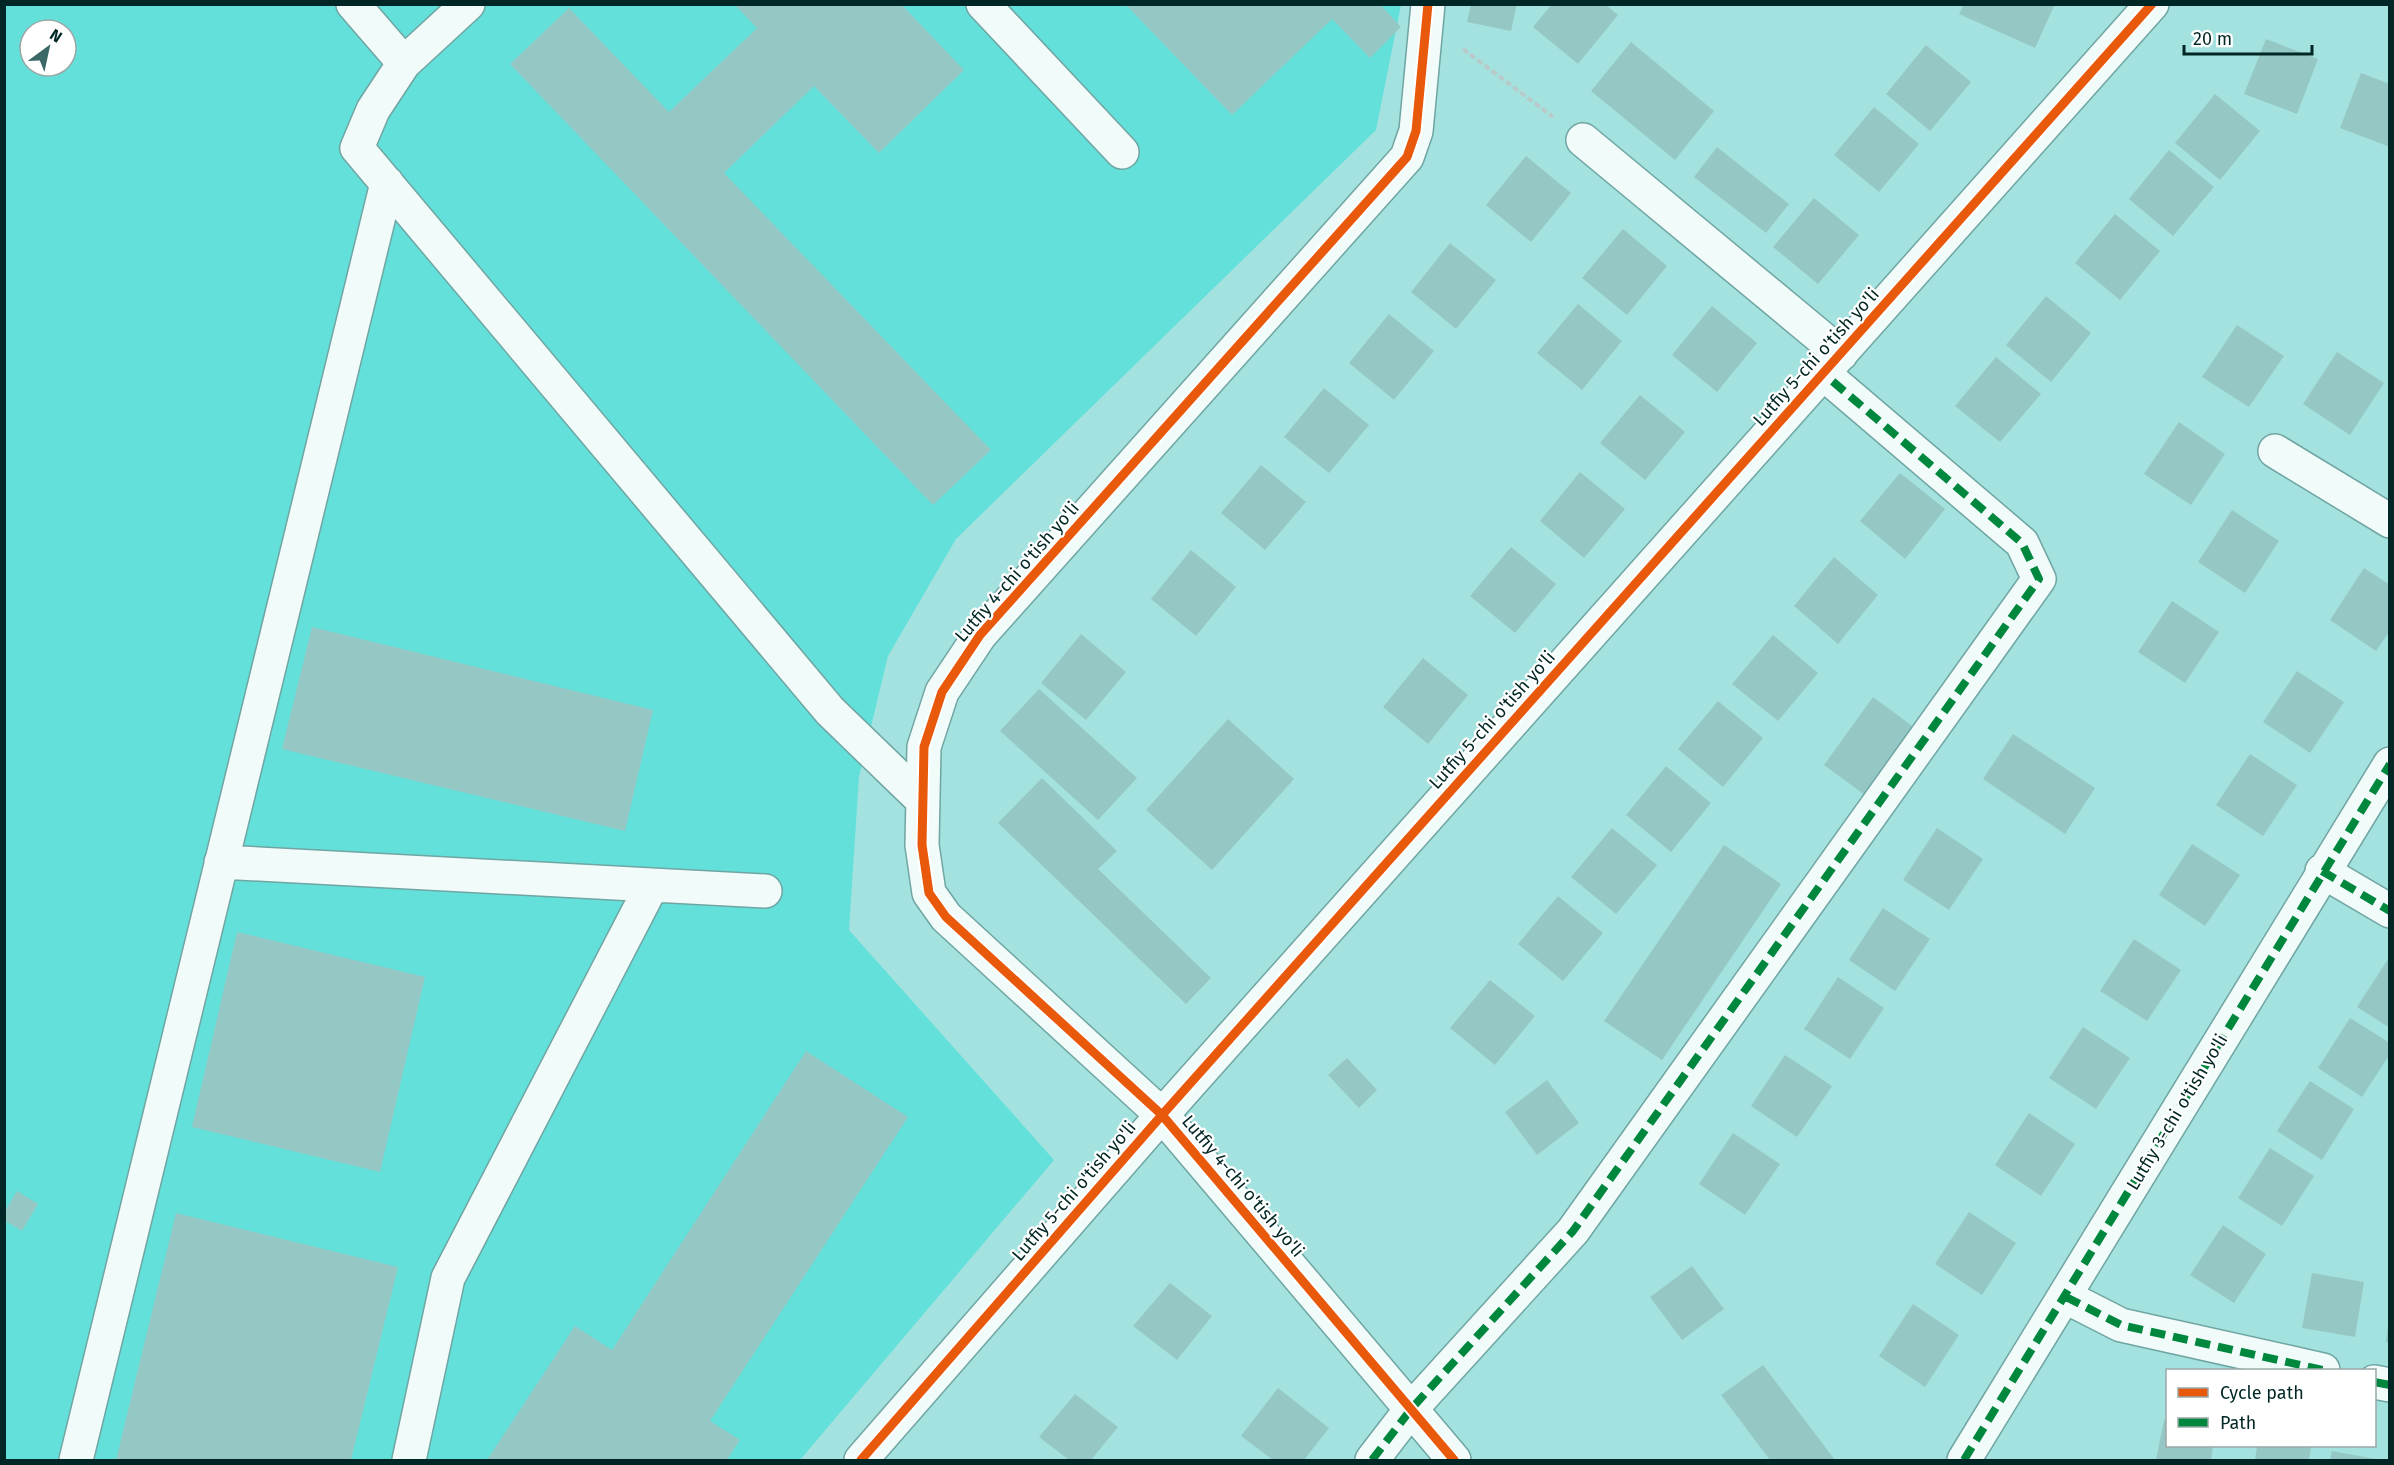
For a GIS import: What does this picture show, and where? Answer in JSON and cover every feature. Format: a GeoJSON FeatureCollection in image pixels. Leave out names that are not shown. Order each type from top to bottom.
{"type":"FeatureCollection","features":[{"type":"Feature","properties":{"kind":"street"},"geometry":{"type":"LineString","coordinates":[[353,4],[404,63]]}},
{"type":"Feature","properties":{"kind":"street"},"geometry":{"type":"LineString","coordinates":[[468,4],[404,63],[373,110],[357,148],[830,711],[921,799]]}},
{"type":"Feature","properties":{"kind":"street"},"geometry":{"type":"LineString","coordinates":[[983,4],[1122,152]]}},
{"type":"Feature","properties":{"kind":"street","name":"Lutfiy 5-chi o'tish yo'li"},"geometry":{"type":"LineString","coordinates":[[861,1461],[1162,1115],[2152,4]]}},
{"type":"Feature","properties":{"kind":"street","name":"Lutfiy 4-chi o'tish yo'li"},"geometry":{"type":"LineString","coordinates":[[1426,12],[1416,131],[1407,157],[980,635],[942,692],[924,747],[921,799],[922,845],[928,893],[946,917],[1162,1115],[1412,1408],[1454,1461]]}},
{"type":"Feature","properties":{"kind":"street"},"geometry":{"type":"LineString","coordinates":[[1583,140],[1832,364]]}},
{"type":"Feature","properties":{"kind":"street"},"geometry":{"type":"LineString","coordinates":[[76,1461],[387,183]]}},
{"type":"Feature","properties":{"kind":"street","name":"Lutfiy 5-chi o'tish yo'li"},"geometry":{"type":"LineString","coordinates":[[1372,1461],[1412,1408],[1573,1231],[2039,579],[2022,543],[1832,364]]}},
{"type":"Feature","properties":{"kind":"street"},"geometry":{"type":"LineString","coordinates":[[2275,451],[2390,521]]}},
{"type":"Feature","properties":{"kind":"street","name":"Lutfiy 3-chi o'tish yo'li"},"geometry":{"type":"LineString","coordinates":[[1964,1461],[2066,1297],[2322,871],[2390,764]]}},
{"type":"Feature","properties":{"kind":"street"},"geometry":{"type":"LineString","coordinates":[[221,862],[765,891]]}},
{"type":"Feature","properties":{"kind":"street"},"geometry":{"type":"LineString","coordinates":[[2322,871],[2390,911]]}},
{"type":"Feature","properties":{"kind":"street"},"geometry":{"type":"LineString","coordinates":[[409,1461],[448,1278],[652,885]]}},
{"type":"Feature","properties":{"kind":"street"},"geometry":{"type":"LineString","coordinates":[[2066,1297],[2121,1325],[2314,1369]]}},
{"type":"Feature","properties":{"kind":"path"},"geometry":{"type":"LineString","coordinates":[[1426,12],[1583,140]]}},
{"type":"Feature","properties":{"kind":"shaded area"},"geometry":{"type":"Polygon","coordinates":[[[5,5],[1401,5],[1376,130],[956,539],[888,656],[859,777],[849,930],[1054,1160],[800,1460],[5,1460],[5,5]]]}},
{"type":"Feature","properties":{"kind":"building"},"geometry":{"type":"Polygon","coordinates":[[[734,4],[901,4],[964,70],[879,153],[814,86],[724,173],[991,450],[933,505],[510,64],[569,8],[669,112],[757,28],[734,4]]]}},
{"type":"Feature","properties":{"kind":"building"},"geometry":{"type":"Polygon","coordinates":[[[1125,4],[1380,4],[1401,27],[1370,58],[1332,19],[1232,115],[1125,4]]]}},
{"type":"Feature","properties":{"kind":"building"},"geometry":{"type":"Polygon","coordinates":[[[1471,4],[1517,4],[1511,31],[1467,22],[1471,4]]]}},
{"type":"Feature","properties":{"kind":"building"},"geometry":{"type":"Polygon","coordinates":[[[1552,4],[1605,4],[1618,15],[1578,64],[1533,27],[1552,4]]]}},
{"type":"Feature","properties":{"kind":"building"},"geometry":{"type":"Polygon","coordinates":[[[1964,4],[2055,4],[2035,48],[1959,14],[1964,4]]]}},
{"type":"Feature","properties":{"kind":"building"},"geometry":{"type":"Polygon","coordinates":[[[2266,39],[2318,59],[2297,114],[2244,94],[2266,39]]]}},
{"type":"Feature","properties":{"kind":"building"},"geometry":{"type":"Polygon","coordinates":[[[1631,42],[1714,111],[1675,160],[1591,91],[1631,42]]]}},
{"type":"Feature","properties":{"kind":"building"},"geometry":{"type":"Polygon","coordinates":[[[1926,45],[1971,82],[1930,131],[1886,94],[1926,45]]]}},
{"type":"Feature","properties":{"kind":"building"},"geometry":{"type":"Polygon","coordinates":[[[2361,73],[2390,84],[2390,147],[2340,128],[2361,73]]]}},
{"type":"Feature","properties":{"kind":"building"},"geometry":{"type":"Polygon","coordinates":[[[2215,94],[2260,131],[2220,180],[2175,143],[2215,94]]]}},
{"type":"Feature","properties":{"kind":"building"},"geometry":{"type":"Polygon","coordinates":[[[1874,107],[1919,144],[1879,192],[1834,155],[1874,107]]]}},
{"type":"Feature","properties":{"kind":"building"},"geometry":{"type":"Polygon","coordinates":[[[1717,147],[1789,204],[1766,233],[1694,177],[1717,147]]]}},
{"type":"Feature","properties":{"kind":"building"},"geometry":{"type":"Polygon","coordinates":[[[2169,150],[2214,187],[2173,236],[2129,199],[2169,150]]]}},
{"type":"Feature","properties":{"kind":"building"},"geometry":{"type":"Polygon","coordinates":[[[1526,156],[1571,193],[1531,242],[1486,205],[1526,156]]]}},
{"type":"Feature","properties":{"kind":"building"},"geometry":{"type":"Polygon","coordinates":[[[1814,198],[1859,235],[1818,284],[1773,247],[1814,198]]]}},
{"type":"Feature","properties":{"kind":"building"},"geometry":{"type":"Polygon","coordinates":[[[2115,214],[2160,251],[2120,300],[2075,263],[2115,214]]]}},
{"type":"Feature","properties":{"kind":"building"},"geometry":{"type":"Polygon","coordinates":[[[1623,229],[1667,266],[1627,315],[1582,278],[1623,229]]]}},
{"type":"Feature","properties":{"kind":"building"},"geometry":{"type":"Polygon","coordinates":[[[1450,243],[1496,280],[1456,329],[1411,292],[1450,243]]]}},
{"type":"Feature","properties":{"kind":"building"},"geometry":{"type":"Polygon","coordinates":[[[2046,296],[2091,333],[2051,382],[2006,345],[2046,296]]]}},
{"type":"Feature","properties":{"kind":"building"},"geometry":{"type":"Polygon","coordinates":[[[1578,304],[1622,341],[1582,390],[1537,353],[1578,304]]]}},
{"type":"Feature","properties":{"kind":"building"},"geometry":{"type":"Polygon","coordinates":[[[1712,306],[1757,343],[1717,392],[1672,355],[1712,306]]]}},
{"type":"Feature","properties":{"kind":"building"},"geometry":{"type":"Polygon","coordinates":[[[1389,314],[1434,351],[1394,400],[1349,363],[1389,314]]]}},
{"type":"Feature","properties":{"kind":"building"},"geometry":{"type":"Polygon","coordinates":[[[2237,325],[2284,356],[2249,407],[2202,377],[2237,325]]]}},
{"type":"Feature","properties":{"kind":"building"},"geometry":{"type":"Polygon","coordinates":[[[2337,352],[2384,383],[2350,435],[2303,404],[2337,352]]]}},
{"type":"Feature","properties":{"kind":"building"},"geometry":{"type":"Polygon","coordinates":[[[1996,357],[2041,394],[2000,442],[1955,406],[1996,357]]]}},
{"type":"Feature","properties":{"kind":"building"},"geometry":{"type":"Polygon","coordinates":[[[1324,388],[1369,425],[1329,473],[1284,437],[1324,388]]]}},
{"type":"Feature","properties":{"kind":"building"},"geometry":{"type":"Polygon","coordinates":[[[1640,395],[1685,432],[1645,480],[1600,443],[1640,395]]]}},
{"type":"Feature","properties":{"kind":"building"},"geometry":{"type":"Polygon","coordinates":[[[2179,422],[2225,454],[2191,505],[2144,474],[2179,422]]]}},
{"type":"Feature","properties":{"kind":"building"},"geometry":{"type":"Polygon","coordinates":[[[1261,465],[1306,502],[1265,550],[1221,513],[1261,465]]]}},
{"type":"Feature","properties":{"kind":"building"},"geometry":{"type":"Polygon","coordinates":[[[1580,472],[1625,509],[1584,558],[1540,521],[1580,472]]]}},
{"type":"Feature","properties":{"kind":"building"},"geometry":{"type":"Polygon","coordinates":[[[1900,473],[1945,509],[1905,559],[1860,521],[1900,473]]]}},
{"type":"Feature","properties":{"kind":"building"},"geometry":{"type":"Polygon","coordinates":[[[2232,510],[2279,541],[2245,593],[2198,562],[2232,510]]]}},
{"type":"Feature","properties":{"kind":"building"},"geometry":{"type":"Polygon","coordinates":[[[1511,547],[1556,584],[1515,633],[1470,596],[1511,547]]]}},
{"type":"Feature","properties":{"kind":"building"},"geometry":{"type":"Polygon","coordinates":[[[1191,550],[1236,587],[1196,636],[1151,599],[1191,550]]]}},
{"type":"Feature","properties":{"kind":"building"},"geometry":{"type":"Polygon","coordinates":[[[1834,557],[1878,595],[1838,644],[1794,606],[1834,557]]]}},
{"type":"Feature","properties":{"kind":"building"},"geometry":{"type":"Polygon","coordinates":[[[2364,568],[2390,585],[2390,631],[2376,651],[2330,620],[2364,568]]]}},
{"type":"Feature","properties":{"kind":"building"},"geometry":{"type":"Polygon","coordinates":[[[2172,601],[2219,632],[2185,683],[2138,652],[2172,601]]]}},
{"type":"Feature","properties":{"kind":"building"},"geometry":{"type":"Polygon","coordinates":[[[312,627],[653,710],[625,831],[282,749],[312,627]]]}},
{"type":"Feature","properties":{"kind":"building"},"geometry":{"type":"Polygon","coordinates":[[[1081,634],[1126,672],[1086,720],[1041,683],[1081,634]]]}},
{"type":"Feature","properties":{"kind":"building"},"geometry":{"type":"Polygon","coordinates":[[[1773,635],[1818,673],[1778,721],[1732,684],[1773,635]]]}},
{"type":"Feature","properties":{"kind":"building"},"geometry":{"type":"Polygon","coordinates":[[[1423,658],[1468,695],[1428,744],[1383,707],[1423,658]]]}},
{"type":"Feature","properties":{"kind":"building"},"geometry":{"type":"Polygon","coordinates":[[[2297,671],[2344,702],[2310,753],[2263,722],[2297,671]]]}},
{"type":"Feature","properties":{"kind":"building"},"geometry":{"type":"Polygon","coordinates":[[[1039,689],[1137,778],[1098,820],[1000,731],[1039,689]]]}},
{"type":"Feature","properties":{"kind":"building"},"geometry":{"type":"Polygon","coordinates":[[[1873,697],[1919,731],[1869,798],[1824,765],[1873,697]]]}},
{"type":"Feature","properties":{"kind":"building"},"geometry":{"type":"Polygon","coordinates":[[[1718,701],[1763,738],[1723,787],[1678,749],[1718,701]]]}},
{"type":"Feature","properties":{"kind":"building"},"geometry":{"type":"Polygon","coordinates":[[[1228,719],[1294,779],[1212,870],[1146,810],[1228,719]]]}},
{"type":"Feature","properties":{"kind":"building"},"geometry":{"type":"Polygon","coordinates":[[[2013,734],[2095,788],[2065,834],[1983,779],[2013,734]]]}},
{"type":"Feature","properties":{"kind":"building"},"geometry":{"type":"Polygon","coordinates":[[[2250,754],[2297,785],[2263,836],[2216,805],[2250,754]]]}},
{"type":"Feature","properties":{"kind":"building"},"geometry":{"type":"Polygon","coordinates":[[[1666,766],[1711,803],[1671,852],[1626,815],[1666,766]]]}},
{"type":"Feature","properties":{"kind":"building"},"geometry":{"type":"Polygon","coordinates":[[[1042,778],[1117,851],[1098,869],[1211,978],[1186,1004],[998,823],[1042,778]]]}},
{"type":"Feature","properties":{"kind":"building"},"geometry":{"type":"Polygon","coordinates":[[[1612,828],[1657,865],[1616,914],[1571,877],[1612,828]]]}},
{"type":"Feature","properties":{"kind":"building"},"geometry":{"type":"Polygon","coordinates":[[[1937,828],[1983,859],[1949,910],[1903,880],[1937,828]]]}},
{"type":"Feature","properties":{"kind":"building"},"geometry":{"type":"Polygon","coordinates":[[[2192,844],[2240,875],[2205,926],[2159,895],[2192,844]]]}},
{"type":"Feature","properties":{"kind":"building"},"geometry":{"type":"Polygon","coordinates":[[[1724,845],[1781,884],[1662,1060],[1604,1021],[1724,845]]]}},
{"type":"Feature","properties":{"kind":"building"},"geometry":{"type":"Polygon","coordinates":[[[1558,896],[1603,933],[1563,981],[1518,944],[1558,896]]]}},
{"type":"Feature","properties":{"kind":"building"},"geometry":{"type":"Polygon","coordinates":[[[1883,908],[1930,939],[1895,991],[1849,960],[1883,908]]]}},
{"type":"Feature","properties":{"kind":"building"},"geometry":{"type":"Polygon","coordinates":[[[237,932],[425,977],[380,1172],[192,1127],[237,932]]]}},
{"type":"Feature","properties":{"kind":"building"},"geometry":{"type":"Polygon","coordinates":[[[2134,939],[2181,970],[2147,1021],[2100,991],[2134,939]]]}},
{"type":"Feature","properties":{"kind":"building"},"geometry":{"type":"Polygon","coordinates":[[[2390,956],[2390,1028],[2357,1007],[2390,956]]]}},
{"type":"Feature","properties":{"kind":"building"},"geometry":{"type":"Polygon","coordinates":[[[1838,977],[1884,1008],[1850,1059],[1804,1029],[1838,977]]]}},
{"type":"Feature","properties":{"kind":"building"},"geometry":{"type":"Polygon","coordinates":[[[1490,980],[1535,1016],[1495,1065],[1450,1028],[1490,980]]]}},
{"type":"Feature","properties":{"kind":"building"},"geometry":{"type":"Polygon","coordinates":[[[2350,1018],[2390,1043],[2390,1054],[2362,1097],[2318,1068],[2350,1018]]]}},
{"type":"Feature","properties":{"kind":"building"},"geometry":{"type":"Polygon","coordinates":[[[2083,1027],[2130,1058],[2096,1109],[2049,1078],[2083,1027]]]}},
{"type":"Feature","properties":{"kind":"building"},"geometry":{"type":"Polygon","coordinates":[[[806,1051],[908,1117],[710,1421],[740,1440],[727,1460],[487,1460],[575,1326],[612,1350],[806,1051]]]}},
{"type":"Feature","properties":{"kind":"building"},"geometry":{"type":"Polygon","coordinates":[[[1785,1055],[1832,1086],[1797,1137],[1751,1106],[1785,1055]]]}},
{"type":"Feature","properties":{"kind":"building"},"geometry":{"type":"Polygon","coordinates":[[[1347,1058],[1377,1090],[1359,1108],[1328,1075],[1347,1058]]]}},
{"type":"Feature","properties":{"kind":"building"},"geometry":{"type":"Polygon","coordinates":[[[1547,1080],[1579,1123],[1537,1155],[1505,1112],[1547,1080]]]}},
{"type":"Feature","properties":{"kind":"building"},"geometry":{"type":"Polygon","coordinates":[[[2310,1081],[2354,1109],[2322,1160],[2277,1131],[2310,1081]]]}},
{"type":"Feature","properties":{"kind":"building"},"geometry":{"type":"Polygon","coordinates":[[[2029,1113],[2075,1144],[2041,1196],[1995,1165],[2029,1113]]]}},
{"type":"Feature","properties":{"kind":"building"},"geometry":{"type":"Polygon","coordinates":[[[1733,1133],[1780,1164],[1745,1215],[1699,1184],[1733,1133]]]}},
{"type":"Feature","properties":{"kind":"building"},"geometry":{"type":"Polygon","coordinates":[[[2270,1148],[2314,1176],[2282,1226],[2238,1198],[2270,1148]]]}},
{"type":"Feature","properties":{"kind":"building"},"geometry":{"type":"Polygon","coordinates":[[[17,1191],[38,1204],[22,1231],[4,1220],[4,1213],[17,1191]]]}},
{"type":"Feature","properties":{"kind":"building"},"geometry":{"type":"Polygon","coordinates":[[[1969,1212],[2016,1243],[1982,1295],[1935,1264],[1969,1212]]]}},
{"type":"Feature","properties":{"kind":"building"},"geometry":{"type":"Polygon","coordinates":[[[176,1213],[398,1267],[351,1460],[116,1460],[176,1213]]]}},
{"type":"Feature","properties":{"kind":"building"},"geometry":{"type":"Polygon","coordinates":[[[2223,1225],[2266,1254],[2234,1303],[2190,1275],[2223,1225]]]}},
{"type":"Feature","properties":{"kind":"building"},"geometry":{"type":"Polygon","coordinates":[[[1692,1266],[1724,1309],[1682,1340],[1650,1297],[1692,1266]]]}},
{"type":"Feature","properties":{"kind":"building"},"geometry":{"type":"Polygon","coordinates":[[[2312,1273],[2364,1282],[2355,1337],[2302,1328],[2312,1273]]]}},
{"type":"Feature","properties":{"kind":"building"},"geometry":{"type":"Polygon","coordinates":[[[1170,1283],[1212,1316],[1177,1360],[1133,1326],[1170,1283]]]}},
{"type":"Feature","properties":{"kind":"building"},"geometry":{"type":"Polygon","coordinates":[[[1913,1304],[1959,1335],[1925,1387],[1879,1356],[1913,1304]]]}},
{"type":"Feature","properties":{"kind":"building"},"geometry":{"type":"Polygon","coordinates":[[[2388,1326],[2390,1326],[2390,1343],[2386,1342],[2388,1326]]]}},
{"type":"Feature","properties":{"kind":"building"},"geometry":{"type":"Polygon","coordinates":[[[1763,1365],[1835,1460],[1770,1460],[1721,1395],[1763,1365]]]}},
{"type":"Feature","properties":{"kind":"building"},"geometry":{"type":"Polygon","coordinates":[[[1278,1388],[1329,1428],[1304,1460],[1273,1460],[1241,1436],[1278,1388]]]}},
{"type":"Feature","properties":{"kind":"building"},"geometry":{"type":"Polygon","coordinates":[[[1075,1394],[1118,1427],[1091,1460],[1069,1460],[1039,1437],[1075,1394]]]}},
{"type":"Feature","properties":{"kind":"building"},"geometry":{"type":"Polygon","coordinates":[[[2164,1420],[2166,1420],[2166,1447],[2213,1447],[2211,1460],[2156,1460],[2164,1420]]]}},
{"type":"Feature","properties":{"kind":"building"},"geometry":{"type":"Polygon","coordinates":[[[2257,1447],[2311,1447],[2309,1460],[2255,1460],[2257,1447]]]}},
{"type":"Feature","properties":{"kind":"building"},"geometry":{"type":"Polygon","coordinates":[[[2332,1451],[2376,1459],[2376,1460],[2330,1460],[2332,1451]]]}},
{"type":"Feature","properties":{"kind":"marked path"},"geometry":{"type":"LineString","coordinates":[[1372,1460],[1412,1408],[1573,1231],[2039,579],[2022,543],[1824,374]]}},
{"type":"Feature","properties":{"kind":"marked path"},"geometry":{"type":"LineString","coordinates":[[1964,1460],[2390,764]]}},
{"type":"Feature","properties":{"kind":"marked path"},"geometry":{"type":"LineString","coordinates":[[2322,871],[2390,911]]}},
{"type":"Feature","properties":{"kind":"marked path"},"geometry":{"type":"LineString","coordinates":[[2066,1297],[2121,1325],[2319,1369]]}},
{"type":"Feature","properties":{"kind":"marked path"},"geometry":{"type":"LineString","coordinates":[[2376,1382],[2390,1385]]}},
{"type":"Feature","properties":{"kind":"cycle path"},"geometry":{"type":"LineString","coordinates":[[1428,4],[1416,131],[1407,157],[980,635],[942,692],[924,747],[922,845],[929,893],[946,917],[1162,1115],[1454,1460]]}},
{"type":"Feature","properties":{"kind":"cycle path"},"geometry":{"type":"LineString","coordinates":[[861,1460],[1162,1115],[2152,4]]}}]}
